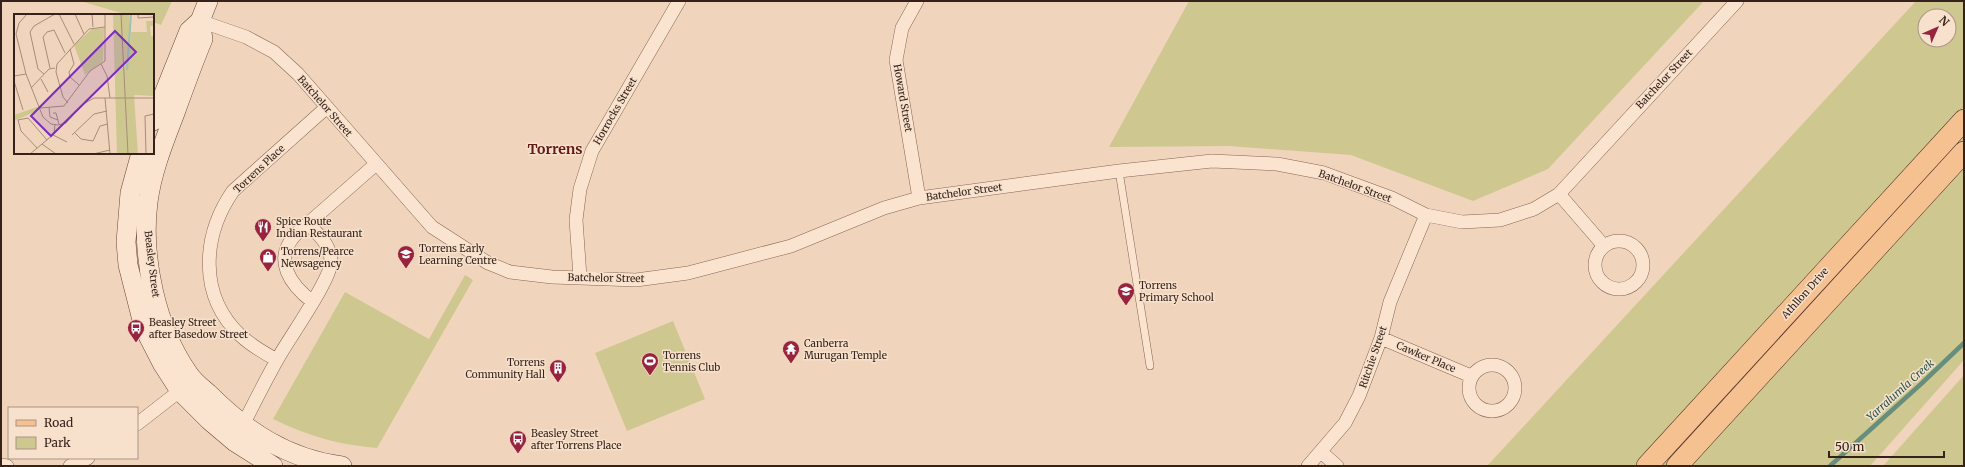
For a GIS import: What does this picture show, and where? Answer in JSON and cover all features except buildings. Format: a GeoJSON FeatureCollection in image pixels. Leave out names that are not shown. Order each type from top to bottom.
{"type":"FeatureCollection","features":[{"type":"Feature","properties":{"kind":"main road","name":"Beasley Street"},"geometry":{"type":"LineString","coordinates":[[154,119],[190,30],[200,21],[208,1]]}},
{"type":"Feature","properties":{"kind":"main road","name":"Beasley Street"},"geometry":{"type":"LineString","coordinates":[[200,21],[203,39],[154,172],[148,202],[146,228],[151,274],[159,313],[176,353],[187,385],[209,420],[239,434],[268,442],[295,453],[342,466]]}},
{"type":"Feature","properties":{"kind":"main road","name":"Athllon Drive"},"geometry":{"type":"LineString","coordinates":[[1647,466],[1964,120]]}},
{"type":"Feature","properties":{"kind":"main road"},"geometry":{"type":"LineString","coordinates":[[1677,466],[1964,152]]}},
{"type":"Feature","properties":{"kind":"main road","name":"Beasley Street"},"geometry":{"type":"LineString","coordinates":[[141,154],[130,193],[126,242],[128,265],[144,328],[162,363],[187,385]]}},
{"type":"Feature","properties":{"kind":"main road","name":"Beasley Street"},"geometry":{"type":"LineString","coordinates":[[239,434],[273,466]]}},
{"type":"Feature","properties":{"kind":"street","name":"Horrocks Street"},"geometry":{"type":"LineString","coordinates":[[580,277],[576,220],[580,189],[592,151],[679,1]]}},
{"type":"Feature","properties":{"kind":"street","name":"Howard Street"},"geometry":{"type":"LineString","coordinates":[[917,1],[902,28],[896,60],[919,198]]}},
{"type":"Feature","properties":{"kind":"street","name":"Batchelor Street"},"geometry":{"type":"LineString","coordinates":[[200,21],[246,37],[274,52],[298,74],[432,228],[488,263],[510,272],[552,277],[636,280],[688,274],[791,246],[884,208],[919,198],[1119,171],[1212,161],[1277,164],[1324,173],[1392,198],[1426,215],[1462,222],[1500,220],[1534,209],[1559,194],[1737,1]]}},
{"type":"Feature","properties":{"kind":"street","name":"Torrens Place"},"geometry":{"type":"LineString","coordinates":[[277,360],[254,346],[240,335],[229,322],[220,307],[210,273],[209,256],[211,238],[223,206],[233,191],[327,107]]}},
{"type":"Feature","properties":{"kind":"street"},"geometry":{"type":"LineString","coordinates":[[312,302],[290,280],[285,264],[286,251],[291,239],[376,164]]}},
{"type":"Feature","properties":{"kind":"street"},"geometry":{"type":"LineString","coordinates":[[1559,194],[1604,246]]}},
{"type":"Feature","properties":{"kind":"street","name":"Ritchie Street"},"geometry":{"type":"LineString","coordinates":[[1308,466],[1345,423],[1359,396],[1381,338],[1390,302],[1426,215]]}},
{"type":"Feature","properties":{"kind":"street"},"geometry":{"type":"LineString","coordinates":[[239,434],[277,360],[325,279],[331,263],[329,250],[322,239],[308,224]]}},
{"type":"Feature","properties":{"kind":"street","name":"Cawker Place"},"geometry":{"type":"LineString","coordinates":[[1381,338],[1471,376]]}},
{"type":"Feature","properties":{"kind":"street"},"geometry":{"type":"LineString","coordinates":[[138,423],[187,385]]}},
{"type":"Feature","properties":{"kind":"street"},"geometry":{"type":"LineString","coordinates":[[1321,452],[1337,466]]}},
{"type":"Feature","properties":{"kind":"street"},"geometry":{"type":"LineString","coordinates":[[70,466],[86,459]]}},
{"type":"Feature","properties":{"kind":"street"},"geometry":{"type":"LineString","coordinates":[[1,466],[7,466]]}},
{"type":"Feature","properties":{"kind":"lane"},"geometry":{"type":"LineString","coordinates":[[1119,171],[1150,366]]}},
{"type":"Feature","properties":{"kind":"green space"},"geometry":{"type":"Polygon","coordinates":[[[80,1],[172,1],[161,25],[154,22],[154,14],[125,14],[80,1]]]}},
{"type":"Feature","properties":{"kind":"green space"},"geometry":{"type":"Polygon","coordinates":[[[1189,1],[1704,1],[1548,169],[1473,201],[1351,155],[1229,146],[1109,147],[1189,1]]]}},
{"type":"Feature","properties":{"kind":"green space"},"geometry":{"type":"Polygon","coordinates":[[[1916,1],[1964,1],[1964,360],[1870,466],[1487,466],[1916,1]]]}},
{"type":"Feature","properties":{"kind":"green space"},"geometry":{"type":"Polygon","coordinates":[[[465,275],[473,280],[377,448],[349,445],[324,439],[273,419],[345,292],[429,339],[465,275]]]}},
{"type":"Feature","properties":{"kind":"green space","name":"Torrens Tennis Club"},"geometry":{"type":"Polygon","coordinates":[[[673,321],[705,399],[627,431],[595,353],[673,321]]]}},
{"type":"Feature","properties":{"kind":"green space"},"geometry":{"type":"Polygon","coordinates":[[[1964,375],[1964,466],[1883,466],[1964,375]]]}},
{"type":"Feature","properties":{"kind":"waterway","name":"Yarralumla Creek"},"geometry":{"type":"LineString","coordinates":[[1830,466],[1964,343]]}},
{"type":"Feature","properties":{"kind":"place","name":"Spice Route Indian Restaurant"},"geometry":{"type":"Point","coordinates":[263,242]}},
{"type":"Feature","properties":{"kind":"place","name":"Torrens Early Learning Centre"},"geometry":{"type":"Point","coordinates":[406,269]}},
{"type":"Feature","properties":{"kind":"place","name":"Torrens/Pearce Newsagency"},"geometry":{"type":"Point","coordinates":[268,272]}},
{"type":"Feature","properties":{"kind":"place","name":"Torrens Primary School"},"geometry":{"type":"Point","coordinates":[1126,306]}},
{"type":"Feature","properties":{"kind":"place","name":"Beasley Street after Basedow Street"},"geometry":{"type":"Point","coordinates":[136,343]}},
{"type":"Feature","properties":{"kind":"place","name":"Canberra Murugan Temple"},"geometry":{"type":"Point","coordinates":[791,364]}},
{"type":"Feature","properties":{"kind":"place","name":"Torrens Tennis Club"},"geometry":{"type":"Point","coordinates":[650,376]}},
{"type":"Feature","properties":{"kind":"place","name":"Torrens Community Hall"},"geometry":{"type":"Point","coordinates":[558,383]}},
{"type":"Feature","properties":{"kind":"place","name":"Beasley Street after Torrens Place"},"geometry":{"type":"Point","coordinates":[518,454]}},
{"type":"Feature","properties":{"kind":"district","name":"Torrens"},"geometry":{"type":"Point","coordinates":[555,149]}}]}
